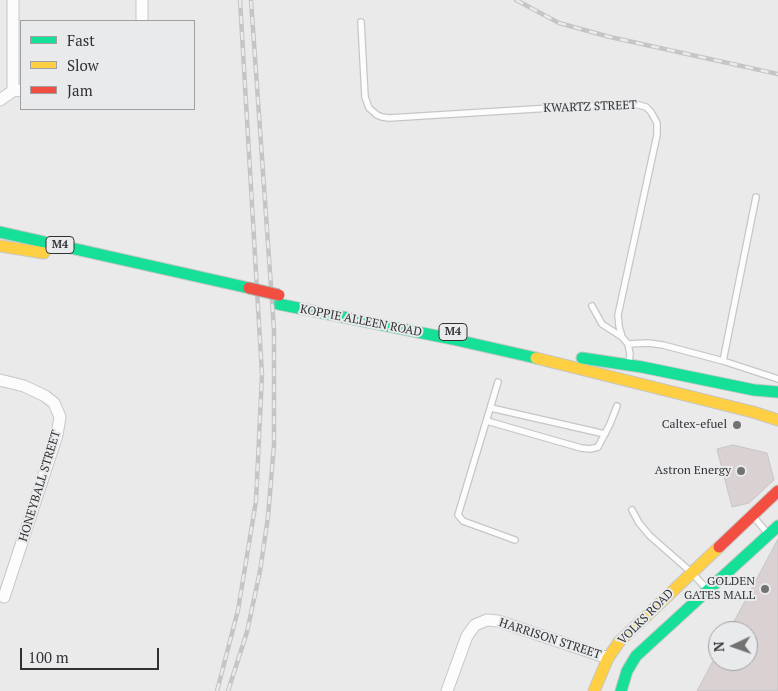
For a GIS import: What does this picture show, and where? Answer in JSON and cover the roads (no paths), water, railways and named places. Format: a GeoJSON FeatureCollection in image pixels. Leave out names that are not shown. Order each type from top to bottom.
{"type":"FeatureCollection","features":[{"type":"Feature","properties":{"kind":"main road","name":"KOPPIE ALLEEN ROAD"},"geometry":{"type":"LineString","coordinates":[[0,232],[278,300],[585,369],[624,380],[719,400],[778,420]]}},
{"type":"Feature","properties":{"kind":"main road","name":"KOPPIE ALLEEN ROAD"},"geometry":{"type":"LineString","coordinates":[[0,246],[108,264],[249,292]]}},
{"type":"Feature","properties":{"kind":"main road","name":"KOPPIE ALLEEN ROAD"},"geometry":{"type":"LineString","coordinates":[[278,300],[325,306],[628,365],[722,386],[778,392]]}},
{"type":"Feature","properties":{"kind":"main road","name":"VOLKS ROAD"},"geometry":{"type":"LineString","coordinates":[[594,691],[606,660],[619,642],[778,491]]}},
{"type":"Feature","properties":{"kind":"main road","name":"VOLKS ROAD"},"geometry":{"type":"LineString","coordinates":[[621,691],[627,671],[636,656],[778,526]]}},
{"type":"Feature","properties":{"kind":"main road"},"geometry":{"type":"LineString","coordinates":[[619,642],[624,641],[632,644],[636,656]]}},
{"type":"Feature","properties":{"kind":"main road"},"geometry":{"type":"LineString","coordinates":[[606,660],[607,672],[613,677],[622,676],[627,671]]}},
{"type":"Feature","properties":{"kind":"street"},"geometry":{"type":"LineString","coordinates":[[0,100],[17,91],[13,0]]}},
{"type":"Feature","properties":{"kind":"street"},"geometry":{"type":"LineString","coordinates":[[142,0],[142,20]]}},
{"type":"Feature","properties":{"kind":"street","name":"HONEYBALL STREET"},"geometry":{"type":"LineString","coordinates":[[0,380],[24,386],[45,396],[54,403],[60,417],[57,435],[4,597]]}},
{"type":"Feature","properties":{"kind":"street","name":"HARRISON STREET"},"geometry":{"type":"LineString","coordinates":[[447,691],[467,636],[475,625],[487,620],[498,621],[606,660]]}},
{"type":"Feature","properties":{"kind":"lane","name":"KWARTZ STREET"},"geometry":{"type":"LineString","coordinates":[[361,22],[365,97],[369,108],[382,117],[632,103],[646,107],[651,112],[657,123],[657,135],[618,315],[618,326],[622,337]]}},
{"type":"Feature","properties":{"kind":"lane"},"geometry":{"type":"LineString","coordinates":[[724,361],[756,197]]}},
{"type":"Feature","properties":{"kind":"lane"},"geometry":{"type":"LineString","coordinates":[[592,306],[602,324],[622,337],[628,344],[630,354],[624,380]]}},
{"type":"Feature","properties":{"kind":"lane"},"geometry":{"type":"LineString","coordinates":[[628,344],[648,343],[724,361],[778,379]]}},
{"type":"Feature","properties":{"kind":"lane"},"geometry":{"type":"LineString","coordinates":[[498,382],[458,515],[463,521],[515,540]]}},
{"type":"Feature","properties":{"kind":"lane"},"geometry":{"type":"LineString","coordinates":[[487,421],[581,448],[598,447],[616,406]]}},
{"type":"Feature","properties":{"kind":"lane"},"geometry":{"type":"LineString","coordinates":[[491,408],[605,434]]}},
{"type":"Feature","properties":{"kind":"lane"},"geometry":{"type":"LineString","coordinates":[[632,510],[639,523],[650,536],[691,572],[708,590]]}},
{"type":"Feature","properties":{"kind":"lane"},"geometry":{"type":"LineString","coordinates":[[752,515],[769,534]]}},
{"type":"Feature","properties":{"kind":"railway"},"geometry":{"type":"LineString","coordinates":[[217,691],[238,610],[256,501],[262,375],[240,0]]}},
{"type":"Feature","properties":{"kind":"railway"},"geometry":{"type":"LineString","coordinates":[[228,691],[247,632],[260,571],[268,517],[274,445],[274,330],[251,0]]}},
{"type":"Feature","properties":{"kind":"railway"},"geometry":{"type":"LineString","coordinates":[[516,0],[559,23],[610,37],[778,74]]}},
{"type":"Feature","properties":{"kind":"place","name":"Caltex-efuel"},"geometry":{"type":"Point","coordinates":[737,425]}},
{"type":"Feature","properties":{"kind":"place","name":"Astron Energy"},"geometry":{"type":"Point","coordinates":[741,471]}},
{"type":"Feature","properties":{"kind":"place","name":"GOLDEN GATES MALL"},"geometry":{"type":"Point","coordinates":[765,589]}}]}
